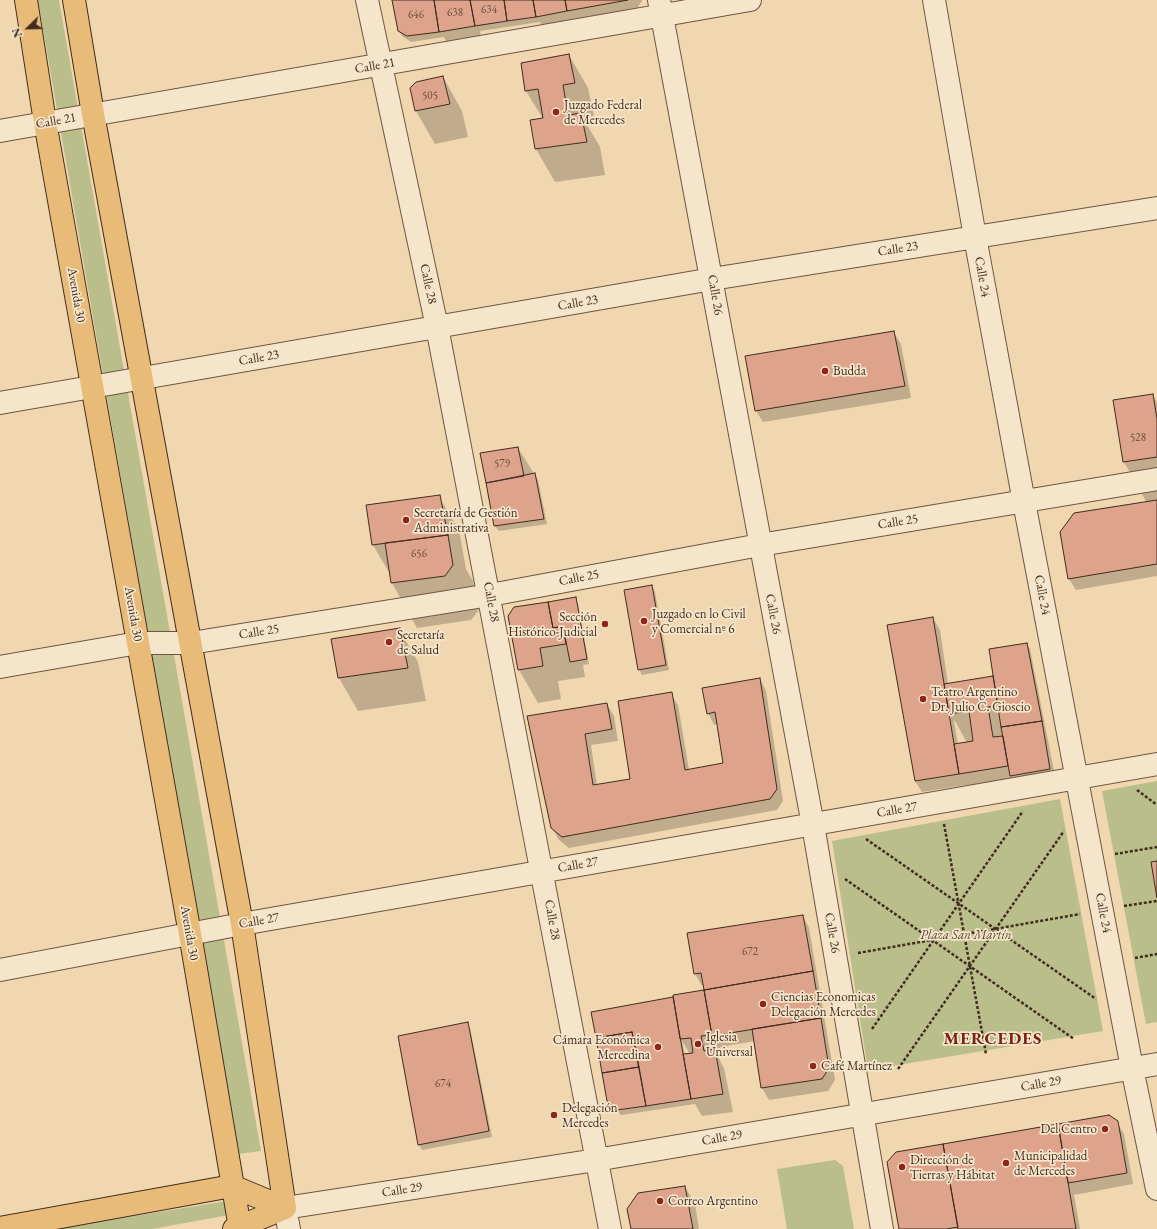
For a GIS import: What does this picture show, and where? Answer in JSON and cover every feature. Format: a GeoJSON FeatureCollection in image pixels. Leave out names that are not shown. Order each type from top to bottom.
{"type":"FeatureCollection","features":[{"type":"Feature","properties":{"kind":"main road","name":"Avenida 30"},"geometry":{"type":"LineString","coordinates":[[26,0],[45,122],[190,934],[232,1186],[237,1228]]}},
{"type":"Feature","properties":{"kind":"main road"},"geometry":{"type":"LineString","coordinates":[[74,0],[93,114],[242,924],[287,1219]]}},
{"type":"Feature","properties":{"kind":"main road"},"geometry":{"type":"LineString","coordinates":[[0,1228],[232,1186],[287,1219]]}},
{"type":"Feature","properties":{"kind":"main road","name":"Calle 29"},"geometry":{"type":"LineString","coordinates":[[237,1228],[287,1219]]}},
{"type":"Feature","properties":{"kind":"street","name":"Calle 28"},"geometry":{"type":"LineString","coordinates":[[367,0],[437,327],[490,595],[610,1229]]}},
{"type":"Feature","properties":{"kind":"street","name":"Calle 21"},"geometry":{"type":"LineString","coordinates":[[0,131],[380,65],[661,8],[750,0]]}},
{"type":"Feature","properties":{"kind":"street","name":"Calle 24"},"geometry":{"type":"LineString","coordinates":[[934,0],[974,237],[1132,1068],[1157,1189]]}},
{"type":"Feature","properties":{"kind":"street","name":"Calle 26"},"geometry":{"type":"LineString","coordinates":[[661,8],[813,825],[882,1229]]}},
{"type":"Feature","properties":{"kind":"street","name":"Calle 23"},"geometry":{"type":"LineString","coordinates":[[0,403],[712,280],[1157,208]]}},
{"type":"Feature","properties":{"kind":"street","name":"Calle 25"},"geometry":{"type":"LineString","coordinates":[[0,667],[138,644],[191,642],[490,595],[760,545],[1157,479]]}},
{"type":"Feature","properties":{"kind":"street","name":"Calle 27"},"geometry":{"type":"LineString","coordinates":[[0,970],[242,924],[813,825],[1077,776],[1157,764]]}},
{"type":"Feature","properties":{"kind":"street","name":"Calle 29"},"geometry":{"type":"LineString","coordinates":[[287,1219],[596,1160],[1157,1064]]}},
{"type":"Feature","properties":{"kind":"path"},"geometry":{"type":"LineString","coordinates":[[1133,787],[1157,805]]}},
{"type":"Feature","properties":{"kind":"path"},"geometry":{"type":"LineString","coordinates":[[870,1031],[1025,808]]}},
{"type":"Feature","properties":{"kind":"path"},"geometry":{"type":"LineString","coordinates":[[943,818],[986,1054]]}},
{"type":"Feature","properties":{"kind":"path"},"geometry":{"type":"LineString","coordinates":[[898,1069],[1068,825]]}},
{"type":"Feature","properties":{"kind":"path"},"geometry":{"type":"LineString","coordinates":[[864,838],[1101,1003]]}},
{"type":"Feature","properties":{"kind":"path"},"geometry":{"type":"LineString","coordinates":[[1110,855],[1157,847]]}},
{"type":"Feature","properties":{"kind":"path"},"geometry":{"type":"LineString","coordinates":[[839,874],[1074,1039]]}},
{"type":"Feature","properties":{"kind":"path"},"geometry":{"type":"LineString","coordinates":[[1120,907],[1157,901]]}},
{"type":"Feature","properties":{"kind":"path"},"geometry":{"type":"LineString","coordinates":[[854,954],[1084,913]]}},
{"type":"Feature","properties":{"kind":"path"},"geometry":{"type":"LineString","coordinates":[[1130,958],[1157,954]]}},
{"type":"Feature","properties":{"kind":"green space"},"geometry":{"type":"Polygon","coordinates":[[[38,0],[59,0],[261,1151],[238,1154],[38,0]]]}},
{"type":"Feature","properties":{"kind":"green space"},"geometry":{"type":"Polygon","coordinates":[[[1157,781],[1157,1022],[1146,1024],[1102,791],[1157,781]]]}},
{"type":"Feature","properties":{"kind":"green space","name":"Plaza San Martín"},"geometry":{"type":"Polygon","coordinates":[[[1060,799],[1103,1031],[868,1070],[832,841],[1060,799]]]}},
{"type":"Feature","properties":{"kind":"green space"},"geometry":{"type":"Polygon","coordinates":[[[835,1160],[843,1166],[854,1229],[787,1229],[777,1169],[835,1160]]]}},
{"type":"Feature","properties":{"kind":"green space"},"geometry":{"type":"Polygon","coordinates":[[[227,1201],[229,1215],[152,1229],[54,1229],[227,1201]]]}},
{"type":"Feature","properties":{"kind":"building"},"geometry":{"type":"Polygon","coordinates":[[[392,0],[434,0],[439,32],[407,36],[398,31],[392,0]]]}},
{"type":"Feature","properties":{"kind":"building"},"geometry":{"type":"Polygon","coordinates":[[[434,0],[470,0],[475,26],[439,32],[434,0]]]}},
{"type":"Feature","properties":{"kind":"building"},"geometry":{"type":"Polygon","coordinates":[[[470,0],[504,0],[507,21],[475,26],[470,0]]]}},
{"type":"Feature","properties":{"kind":"building"},"geometry":{"type":"Polygon","coordinates":[[[504,0],[533,0],[536,17],[507,21],[504,0]]]}},
{"type":"Feature","properties":{"kind":"building"},"geometry":{"type":"Polygon","coordinates":[[[533,0],[565,0],[567,11],[536,17],[533,0]]]}},
{"type":"Feature","properties":{"kind":"building"},"geometry":{"type":"Polygon","coordinates":[[[565,0],[628,0],[567,11],[565,0]]]}},
{"type":"Feature","properties":{"kind":"building"},"geometry":{"type":"Polygon","coordinates":[[[569,54],[575,83],[563,85],[568,115],[581,113],[587,142],[535,149],[530,120],[543,118],[538,89],[525,91],[521,63],[569,54]]]}},
{"type":"Feature","properties":{"kind":"building"},"geometry":{"type":"Polygon","coordinates":[[[443,76],[450,104],[415,111],[410,88],[416,82],[443,76]]]}},
{"type":"Feature","properties":{"kind":"building","name":"Budda"},"geometry":{"type":"Polygon","coordinates":[[[894,331],[905,386],[755,411],[745,356],[894,331]]]}},
{"type":"Feature","properties":{"kind":"building"},"geometry":{"type":"Polygon","coordinates":[[[1153,394],[1157,419],[1157,457],[1123,462],[1113,400],[1153,394]]]}},
{"type":"Feature","properties":{"kind":"building"},"geometry":{"type":"Polygon","coordinates":[[[518,447],[524,476],[486,483],[480,453],[518,447]]]}},
{"type":"Feature","properties":{"kind":"building"},"geometry":{"type":"Polygon","coordinates":[[[535,473],[544,519],[494,526],[486,483],[535,473]]]}},
{"type":"Feature","properties":{"kind":"building","name":"Secretaría de Gestión Administrativa"},"geometry":{"type":"Polygon","coordinates":[[[440,495],[448,535],[372,545],[366,505],[440,495]]]}},
{"type":"Feature","properties":{"kind":"building"},"geometry":{"type":"Polygon","coordinates":[[[1157,500],[1157,564],[1068,579],[1060,532],[1074,513],[1157,500]]]}},
{"type":"Feature","properties":{"kind":"building"},"geometry":{"type":"Polygon","coordinates":[[[448,535],[453,565],[445,576],[391,583],[385,543],[448,535]]]}},
{"type":"Feature","properties":{"kind":"building","name":"Juzgado en lo Civil y Comercial nº 6"},"geometry":{"type":"Polygon","coordinates":[[[652,585],[666,665],[638,670],[624,590],[652,585]]]}},
{"type":"Feature","properties":{"kind":"building"},"geometry":{"type":"Polygon","coordinates":[[[576,597],[587,659],[570,662],[563,626],[553,628],[548,602],[576,597]]]}},
{"type":"Feature","properties":{"kind":"building"},"geometry":{"type":"Polygon","coordinates":[[[548,602],[553,628],[563,626],[566,644],[540,648],[543,666],[518,670],[508,616],[514,607],[548,602]]]}},
{"type":"Feature","properties":{"kind":"building","name":"Teatro Argentino Dr. Julio C. Gioscio"},"geometry":{"type":"Polygon","coordinates":[[[933,617],[959,774],[915,781],[887,625],[933,617]]]}},
{"type":"Feature","properties":{"kind":"building"},"geometry":{"type":"Polygon","coordinates":[[[400,628],[408,668],[338,678],[331,639],[400,628]]]}},
{"type":"Feature","properties":{"kind":"building"},"geometry":{"type":"Polygon","coordinates":[[[1027,643],[1042,721],[1001,727],[989,649],[1027,643]]]}},
{"type":"Feature","properties":{"kind":"building"},"geometry":{"type":"Polygon","coordinates":[[[993,676],[998,706],[988,707],[993,737],[1003,736],[1008,766],[959,774],[954,744],[973,741],[969,711],[949,714],[944,684],[993,676]]]}},
{"type":"Feature","properties":{"kind":"building"},"geometry":{"type":"Polygon","coordinates":[[[760,678],[777,789],[770,799],[562,837],[551,828],[527,716],[607,703],[612,729],[585,734],[593,785],[630,779],[618,701],[672,692],[685,770],[723,763],[715,712],[707,714],[702,688],[760,678]]]}},
{"type":"Feature","properties":{"kind":"building"},"geometry":{"type":"Polygon","coordinates":[[[1042,721],[1050,769],[1010,776],[1001,727],[1042,721]]]}},
{"type":"Feature","properties":{"kind":"building"},"geometry":{"type":"Polygon","coordinates":[[[1157,861],[1157,898],[1151,862],[1157,861]]]}},
{"type":"Feature","properties":{"kind":"building"},"geometry":{"type":"Polygon","coordinates":[[[803,915],[813,971],[704,990],[701,973],[694,974],[687,933],[803,915]]]}},
{"type":"Feature","properties":{"kind":"building","name":"Ciencias Economicas Delegación Mercedes"},"geometry":{"type":"Polygon","coordinates":[[[813,971],[821,1018],[712,1036],[704,990],[813,971]]]}},
{"type":"Feature","properties":{"kind":"building","name":"Iglesia Universal"},"geometry":{"type":"Polygon","coordinates":[[[704,990],[712,1035],[701,1036],[704,1051],[715,1049],[723,1094],[691,1099],[683,1054],[693,1053],[691,1038],[680,1039],[673,995],[704,990]]]}},
{"type":"Feature","properties":{"kind":"building","name":"Cámara Económica Mercedina"},"geometry":{"type":"Polygon","coordinates":[[[673,997],[691,1099],[646,1106],[632,1032],[596,1038],[591,1012],[673,997]]]}},
{"type":"Feature","properties":{"kind":"building"},"geometry":{"type":"Polygon","coordinates":[[[821,1018],[829,1068],[822,1079],[761,1088],[752,1029],[821,1018]]]}},
{"type":"Feature","properties":{"kind":"building"},"geometry":{"type":"Polygon","coordinates":[[[468,1022],[489,1131],[418,1145],[398,1036],[468,1022]]]}},
{"type":"Feature","properties":{"kind":"building"},"geometry":{"type":"Polygon","coordinates":[[[632,1032],[639,1067],[602,1073],[596,1038],[632,1032]]]}},
{"type":"Feature","properties":{"kind":"building"},"geometry":{"type":"Polygon","coordinates":[[[639,1067],[646,1106],[617,1110],[607,1101],[602,1073],[639,1067]]]}},
{"type":"Feature","properties":{"kind":"building"},"geometry":{"type":"Polygon","coordinates":[[[1109,1115],[1118,1121],[1127,1173],[1068,1183],[1058,1124],[1109,1115]]]}},
{"type":"Feature","properties":{"kind":"building","name":"Municipalidad de Mercedes"},"geometry":{"type":"Polygon","coordinates":[[[1058,1124],[1076,1229],[958,1229],[943,1144],[1058,1124]]]}},
{"type":"Feature","properties":{"kind":"building"},"geometry":{"type":"Polygon","coordinates":[[[943,1144],[958,1227],[946,1229],[899,1229],[887,1162],[896,1152],[943,1144]]]}},
{"type":"Feature","properties":{"kind":"building","name":"Correo Argentino"},"geometry":{"type":"Polygon","coordinates":[[[685,1186],[693,1229],[631,1229],[627,1209],[638,1193],[685,1186]]]}},
{"type":"Feature","properties":{"kind":"place","name":"Juzgado Federal de Mercedes"},"geometry":{"type":"Point","coordinates":[556,112]}},
{"type":"Feature","properties":{"kind":"place","name":"Budda"},"geometry":{"type":"Point","coordinates":[825,371]}},
{"type":"Feature","properties":{"kind":"place","name":"Secretaría de Gestión Administrativa"},"geometry":{"type":"Point","coordinates":[406,520]}},
{"type":"Feature","properties":{"kind":"place","name":"Juzgado en lo Civil y Comercial nº 6"},"geometry":{"type":"Point","coordinates":[644,621]}},
{"type":"Feature","properties":{"kind":"place","name":"Sección Histórico-Judicial"},"geometry":{"type":"Point","coordinates":[605,624]}},
{"type":"Feature","properties":{"kind":"place","name":"Secretaría de Salud"},"geometry":{"type":"Point","coordinates":[389,642]}},
{"type":"Feature","properties":{"kind":"place","name":"Teatro Argentino Dr. Julio C. Gioscio"},"geometry":{"type":"Point","coordinates":[923,699]}},
{"type":"Feature","properties":{"kind":"place","name":"Ciencias Economicas Delegación Mercedes"},"geometry":{"type":"Point","coordinates":[763,1004]}},
{"type":"Feature","properties":{"kind":"place","name":"Iglesia Universal"},"geometry":{"type":"Point","coordinates":[698,1044]}},
{"type":"Feature","properties":{"kind":"place","name":"Cámara Económica Mercedina"},"geometry":{"type":"Point","coordinates":[658,1047]}},
{"type":"Feature","properties":{"kind":"place","name":"Café Martínez"},"geometry":{"type":"Point","coordinates":[813,1066]}},
{"type":"Feature","properties":{"kind":"place","name":"Delegación Mercedes"},"geometry":{"type":"Point","coordinates":[554,1115]}},
{"type":"Feature","properties":{"kind":"place","name":"Del Centro"},"geometry":{"type":"Point","coordinates":[1105,1129]}},
{"type":"Feature","properties":{"kind":"place","name":"Municipalidad de Mercedes"},"geometry":{"type":"Point","coordinates":[1006,1163]}},
{"type":"Feature","properties":{"kind":"place","name":"Dirección de Tierras y Hábitat"},"geometry":{"type":"Point","coordinates":[902,1167]}},
{"type":"Feature","properties":{"kind":"place","name":"Correo Argentino"},"geometry":{"type":"Point","coordinates":[660,1201]}},
{"type":"Feature","properties":{"kind":"district","name":"MERCEDES"},"geometry":{"type":"Point","coordinates":[993,1039]}}]}
